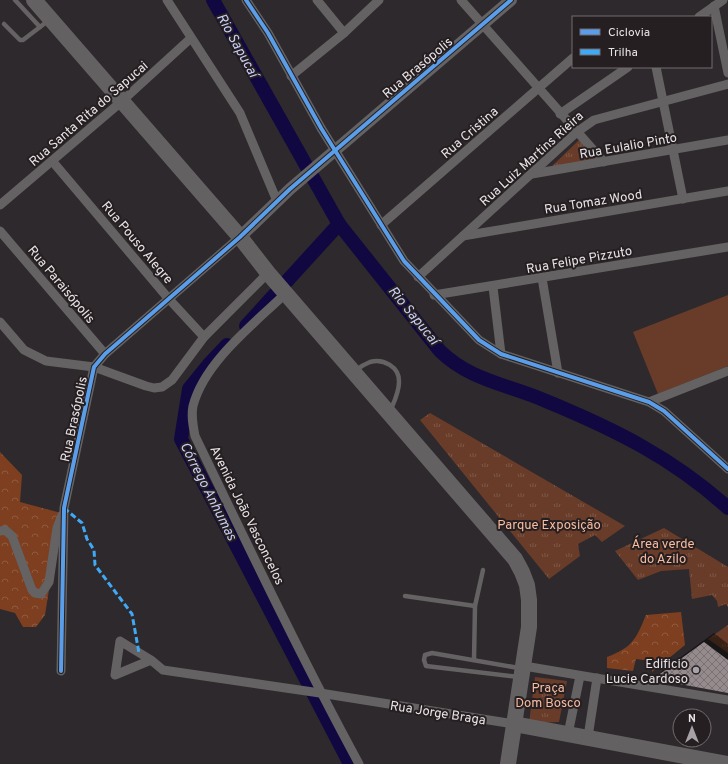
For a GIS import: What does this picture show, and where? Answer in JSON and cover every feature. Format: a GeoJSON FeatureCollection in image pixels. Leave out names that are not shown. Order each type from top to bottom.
{"type":"FeatureCollection","features":[{"type":"Feature","properties":{"kind":"highway"},"geometry":{"type":"LineString","coordinates":[[34,0],[45,23],[122,102],[240,237],[277,284],[503,544],[522,572],[527,585],[529,600],[529,627],[508,764]]}},
{"type":"Feature","properties":{"kind":"highway","name":"Rua Jorge Braga"},"geometry":{"type":"LineString","coordinates":[[514,724],[727,764]]}},
{"type":"Feature","properties":{"kind":"street"},"geometry":{"type":"LineString","coordinates":[[167,0],[240,113],[277,202]]}},
{"type":"Feature","properties":{"kind":"street"},"geometry":{"type":"LineString","coordinates":[[246,0],[274,42],[291,76],[404,262],[434,295],[479,340],[501,354],[649,402],[664,411],[728,468]]}},
{"type":"Feature","properties":{"kind":"street"},"geometry":{"type":"LineString","coordinates":[[317,0],[344,33]]}},
{"type":"Feature","properties":{"kind":"street"},"geometry":{"type":"LineString","coordinates":[[291,76],[344,33],[380,0]]}},
{"type":"Feature","properties":{"kind":"street"},"geometry":{"type":"LineString","coordinates":[[461,0],[560,114],[604,162]]}},
{"type":"Feature","properties":{"kind":"street","name":"Rua Brasópolis"},"geometry":{"type":"LineString","coordinates":[[61,671],[64,508],[94,367],[105,354],[240,237],[290,189],[337,151],[511,0]]}},
{"type":"Feature","properties":{"kind":"street"},"geometry":{"type":"LineString","coordinates":[[699,16],[723,0]]}},
{"type":"Feature","properties":{"kind":"street"},"geometry":{"type":"LineString","coordinates":[[714,6],[728,73]]}},
{"type":"Feature","properties":{"kind":"street","name":"Rua Santa Rita do Sapucai"},"geometry":{"type":"LineString","coordinates":[[0,205],[53,162],[122,102],[191,38]]}},
{"type":"Feature","properties":{"kind":"street","name":"Rua Cristina"},"geometry":{"type":"LineString","coordinates":[[381,225],[572,59]]}},
{"type":"Feature","properties":{"kind":"street"},"geometry":{"type":"LineString","coordinates":[[560,114],[627,68]]}},
{"type":"Feature","properties":{"kind":"street"},"geometry":{"type":"LineString","coordinates":[[656,68],[683,199]]}},
{"type":"Feature","properties":{"kind":"street","name":"Rua Luiz Martins Rieira"},"geometry":{"type":"LineString","coordinates":[[418,277],[577,132],[600,116],[728,84]]}},
{"type":"Feature","properties":{"kind":"street","name":"Rua Eulalio Pinto"},"geometry":{"type":"LineString","coordinates":[[532,174],[728,140]]}},
{"type":"Feature","properties":{"kind":"street","name":"Rua Pouso Alegre"},"geometry":{"type":"LineString","coordinates":[[53,162],[168,298],[204,337]]}},
{"type":"Feature","properties":{"kind":"street","name":"Rua Tomaz Wood"},"geometry":{"type":"LineString","coordinates":[[462,236],[728,191]]}},
{"type":"Feature","properties":{"kind":"street","name":"Rua Paraisópolis"},"geometry":{"type":"LineString","coordinates":[[0,232],[105,354]]}},
{"type":"Feature","properties":{"kind":"street","name":"Rua Felipe Pizzuto"},"geometry":{"type":"LineString","coordinates":[[434,295],[493,287],[728,247]]}},
{"type":"Feature","properties":{"kind":"street"},"geometry":{"type":"LineString","coordinates":[[542,278],[558,373]]}},
{"type":"Feature","properties":{"kind":"street"},"geometry":{"type":"LineString","coordinates":[[0,322],[24,350],[46,361],[94,367],[154,388],[162,386],[172,380],[204,337],[277,284]]}},
{"type":"Feature","properties":{"kind":"street","name":"Avenida João Vasconcelos"},"geometry":{"type":"LineString","coordinates":[[277,284],[208,375],[198,392],[193,406],[192,421],[195,436],[319,693],[359,764]]}},
{"type":"Feature","properties":{"kind":"street"},"geometry":{"type":"LineString","coordinates":[[493,287],[501,354]]}},
{"type":"Feature","properties":{"kind":"street"},"geometry":{"type":"LineString","coordinates":[[649,402],[728,371]]}},
{"type":"Feature","properties":{"kind":"street"},"geometry":{"type":"LineString","coordinates":[[0,531],[5,530],[12,536],[32,590],[35,593],[42,594],[49,582],[56,528],[64,508]]}},
{"type":"Feature","properties":{"kind":"street","name":"Rua Jorge Braga"},"geometry":{"type":"LineString","coordinates":[[151,660],[163,670],[514,724]]}},
{"type":"Feature","properties":{"kind":"street"},"geometry":{"type":"LineString","coordinates":[[523,671],[597,678],[728,700]]}},
{"type":"Feature","properties":{"kind":"street"},"geometry":{"type":"LineString","coordinates":[[568,734],[580,676]]}},
{"type":"Feature","properties":{"kind":"street"},"geometry":{"type":"LineString","coordinates":[[588,738],[597,678]]}},
{"type":"Feature","properties":{"kind":"lane"},"geometry":{"type":"LineString","coordinates":[[4,24],[20,40],[23,40],[45,23],[17,1]]}},
{"type":"Feature","properties":{"kind":"lane"},"geometry":{"type":"LineString","coordinates":[[353,371],[370,362],[384,361],[396,370],[400,380],[398,393],[389,412]]}},
{"type":"Feature","properties":{"kind":"lane"},"geometry":{"type":"LineString","coordinates":[[474,660],[475,606],[483,570]]}},
{"type":"Feature","properties":{"kind":"lane"},"geometry":{"type":"LineString","coordinates":[[405,596],[475,606]]}},
{"type":"Feature","properties":{"kind":"lane"},"geometry":{"type":"LineString","coordinates":[[432,653],[474,660],[523,671],[426,666],[424,660],[426,655],[432,653]]}},
{"type":"Feature","properties":{"kind":"green space"},"geometry":{"type":"Polygon","coordinates":[[[579,140],[598,161],[549,169],[579,140]]]}},
{"type":"Feature","properties":{"kind":"green space"},"geometry":{"type":"Polygon","coordinates":[[[728,295],[728,366],[658,394],[633,332],[728,295]]]}},
{"type":"Feature","properties":{"kind":"green space","name":"Parque Exposição"},"geometry":{"type":"Polygon","coordinates":[[[430,413],[625,526],[602,542],[595,535],[578,544],[580,556],[549,579],[420,420],[430,413]]]}},
{"type":"Feature","properties":{"kind":"green space"},"geometry":{"type":"Polygon","coordinates":[[[0,452],[22,475],[20,502],[61,513],[45,615],[36,627],[23,627],[15,613],[0,609],[0,452]]]}},
{"type":"Feature","properties":{"kind":"green space","name":"Área verde do Azilo"},"geometry":{"type":"Polygon","coordinates":[[[664,528],[728,567],[728,607],[726,604],[718,607],[717,601],[712,595],[692,599],[689,569],[661,571],[638,580],[615,551],[664,528]]]}},
{"type":"Feature","properties":{"kind":"green space"},"geometry":{"type":"Polygon","coordinates":[[[681,612],[685,645],[652,672],[652,661],[636,659],[633,671],[607,668],[607,657],[623,650],[628,646],[636,636],[646,615],[681,612]]]}},
{"type":"Feature","properties":{"kind":"green space"},"geometry":{"type":"Polygon","coordinates":[[[728,625],[728,653],[708,639],[728,625]]]}},
{"type":"Feature","properties":{"kind":"green space","name":"Praça Dom Bosco"},"geometry":{"type":"Polygon","coordinates":[[[535,677],[567,681],[559,722],[529,723],[535,677]]]}},
{"type":"Feature","properties":{"kind":"building","name":"Edificio Lucie Cardoso"},"geometry":{"type":"Polygon","coordinates":[[[704,642],[728,660],[728,693],[653,679],[704,642]]]}},
{"type":"Feature","properties":{"kind":"waterway","name":"Rio Sapucaí"},"geometry":{"type":"LineString","coordinates":[[213,0],[339,224],[440,351],[452,361],[477,376],[532,395],[595,422],[642,446],[686,474],[728,508]]}},
{"type":"Feature","properties":{"kind":"waterway","name":"Córrego Anhumas"},"geometry":{"type":"LineString","coordinates":[[246,326],[339,224]]}},
{"type":"Feature","properties":{"kind":"waterway","name":"Córrego Anhumas"},"geometry":{"type":"LineString","coordinates":[[227,345],[189,389],[181,439],[350,764]]}},
{"type":"Feature","properties":{"kind":"marked path"},"geometry":{"type":"LineString","coordinates":[[64,508],[82,523],[87,539],[94,550],[95,565],[132,614],[139,653]]}},
{"type":"Feature","properties":{"kind":"cycle path"},"geometry":{"type":"LineString","coordinates":[[246,0],[268,33],[321,128],[404,261],[479,340],[501,354],[649,402],[664,411],[728,469]]}},
{"type":"Feature","properties":{"kind":"cycle path"},"geometry":{"type":"LineString","coordinates":[[61,671],[64,508],[94,367],[105,354],[240,237],[290,189],[511,0]]}},
{"type":"Feature","properties":{"kind":"place","name":"Edificio Lucie Cardoso"},"geometry":{"type":"Point","coordinates":[696,670]}}]}
